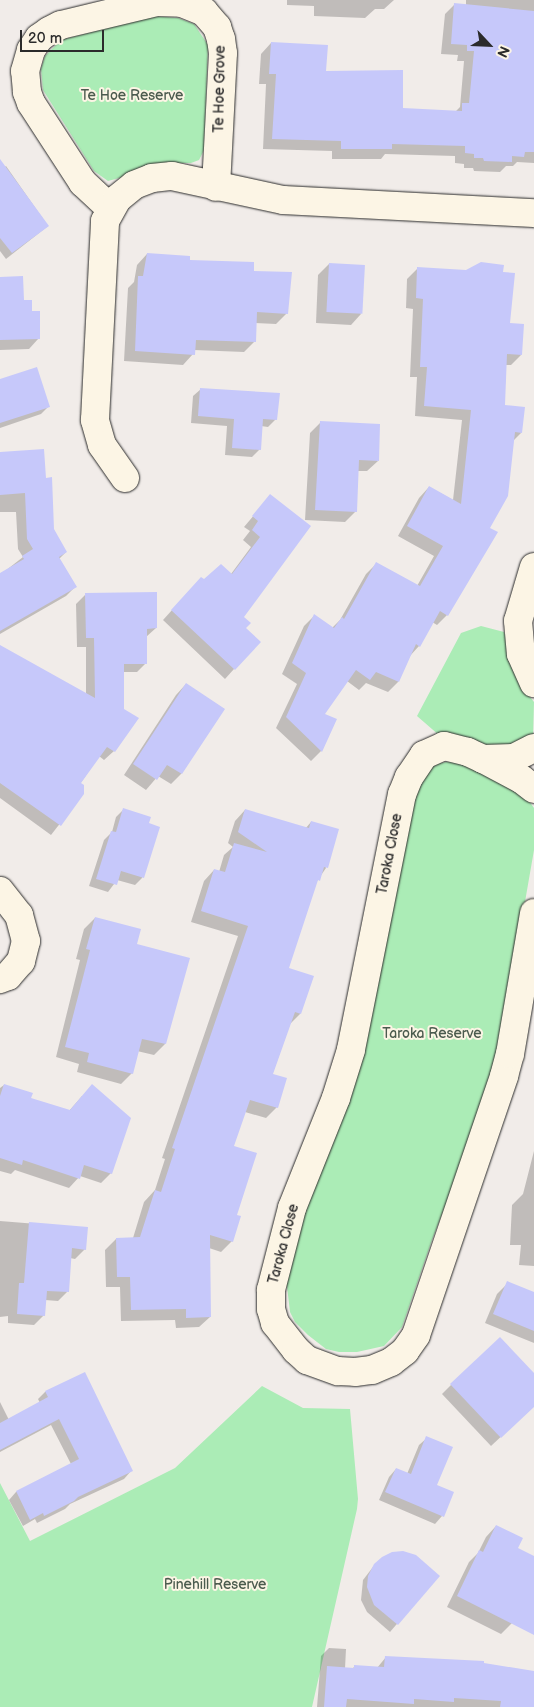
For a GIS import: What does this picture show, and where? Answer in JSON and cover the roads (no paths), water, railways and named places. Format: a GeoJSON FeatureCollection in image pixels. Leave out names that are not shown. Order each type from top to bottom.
{"type":"FeatureCollection","features":[{"type":"Feature","properties":{"kind":"street","name":"Te Hoe Grove"},"geometry":{"type":"LineString","coordinates":[[110,208],[83,183],[31,102],[27,92],[25,71],[31,50],[39,38],[49,30],[61,24],[157,2],[182,3],[204,12],[217,27],[221,39],[223,53],[216,187]]}},
{"type":"Feature","properties":{"kind":"street"},"geometry":{"type":"LineString","coordinates":[[125,478],[102,446],[95,420],[105,221],[110,208],[117,199],[134,185],[152,178],[172,176],[283,200],[534,213]]}},
{"type":"Feature","properties":{"kind":"street"},"geometry":{"type":"LineString","coordinates":[[534,567],[518,621],[521,654],[534,683]]}},
{"type":"Feature","properties":{"kind":"street","name":"Taroka Close"},"geometry":{"type":"LineString","coordinates":[[534,789],[521,779],[483,758],[444,746],[424,754],[416,764],[402,794],[350,1050],[336,1098],[292,1208],[272,1290],[271,1309],[275,1323],[296,1350],[307,1360],[338,1371],[372,1370],[391,1362],[405,1351],[416,1335],[508,1061],[534,913]]}},
{"type":"Feature","properties":{"kind":"street","name":"Taroka Close"},"geometry":{"type":"LineString","coordinates":[[483,758],[514,758],[534,748]]}},
{"type":"Feature","properties":{"kind":"street"},"geometry":{"type":"LineString","coordinates":[[0,890],[18,915],[26,941],[21,962],[8,976],[0,979]]}},
{"type":"Feature","properties":{"kind":"park label","name":"Te Hoe Reserve"},"geometry":{"type":"Point","coordinates":[132,96]}},
{"type":"Feature","properties":{"kind":"park label","name":"Taroka Reserve"},"geometry":{"type":"Point","coordinates":[432,1034]}},
{"type":"Feature","properties":{"kind":"park label","name":"Pinehill Reserve"},"geometry":{"type":"Point","coordinates":[215,1585]}}]}
